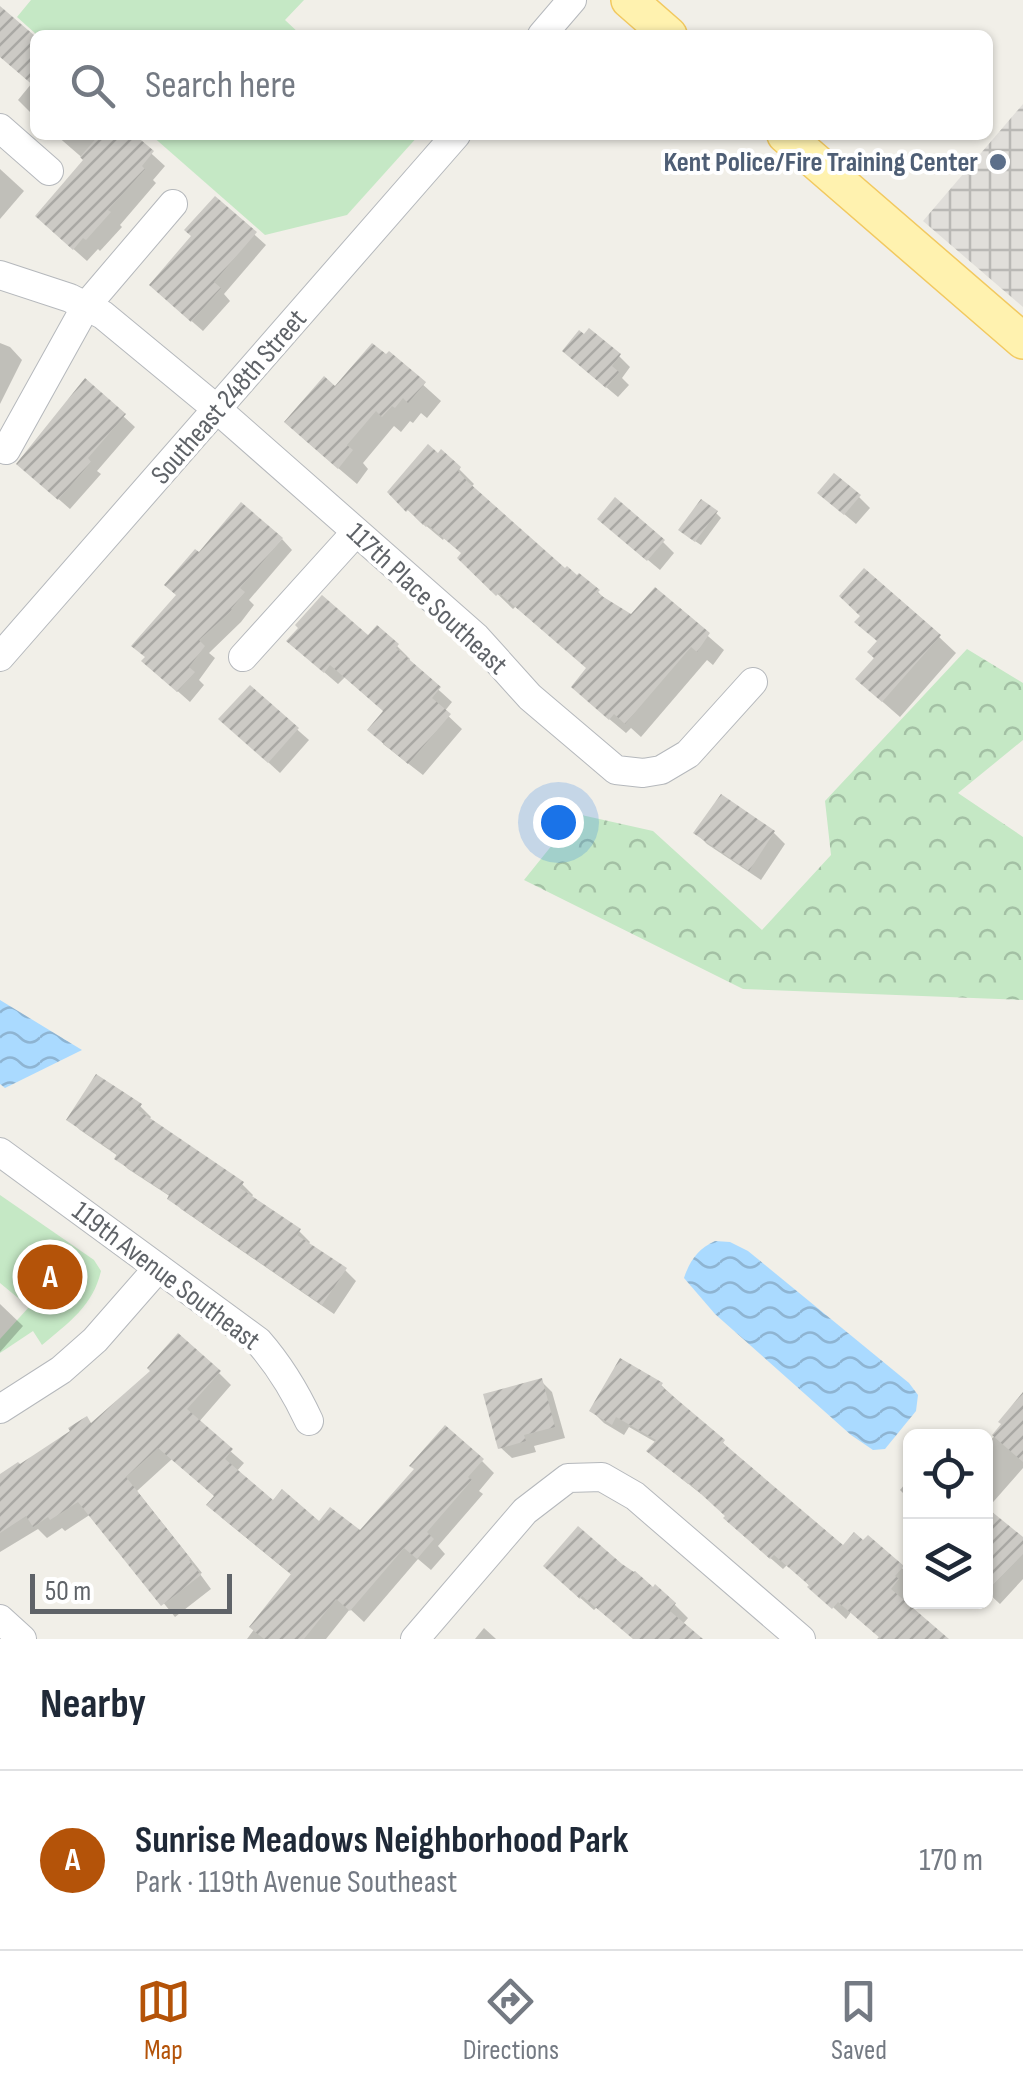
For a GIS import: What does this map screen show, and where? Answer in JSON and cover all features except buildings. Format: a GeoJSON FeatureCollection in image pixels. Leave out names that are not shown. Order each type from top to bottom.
{"type":"FeatureCollection","features":[{"type":"Feature","properties":{"kind":"main road"},"geometry":{"type":"LineString","coordinates":[[629,0],[663,30]]}},
{"type":"Feature","properties":{"kind":"main road"},"geometry":{"type":"LineString","coordinates":[[791,140],[1023,341]]}},
{"type":"Feature","properties":{"kind":"street"},"geometry":{"type":"LineString","coordinates":[[546,30],[572,0]]}},
{"type":"Feature","properties":{"kind":"street"},"geometry":{"type":"LineString","coordinates":[[0,128],[50,171]]}},
{"type":"Feature","properties":{"kind":"street","name":"Southeast 248th Street"},"geometry":{"type":"LineString","coordinates":[[0,657],[452,140]]}},
{"type":"Feature","properties":{"kind":"street"},"geometry":{"type":"LineString","coordinates":[[6,450],[86,306],[173,204]]}},
{"type":"Feature","properties":{"kind":"street","name":"117th Place Southeast"},"geometry":{"type":"LineString","coordinates":[[0,276],[70,298],[103,315],[218,410],[476,637],[530,697],[616,770],[643,774],[661,770],[688,754],[753,682]]}},
{"type":"Feature","properties":{"kind":"street"},"geometry":{"type":"LineString","coordinates":[[244,657],[356,532]]}},
{"type":"Feature","properties":{"kind":"street","name":"119th Avenue Southeast"},"geometry":{"type":"LineString","coordinates":[[0,1152],[258,1341],[294,1390],[308,1421]]}},
{"type":"Feature","properties":{"kind":"street"},"geometry":{"type":"LineString","coordinates":[[0,1408],[61,1370],[84,1350],[158,1268]]}},
{"type":"Feature","properties":{"kind":"street"},"geometry":{"type":"LineString","coordinates":[[415,1639],[525,1510],[568,1478],[602,1477],[635,1496],[801,1639]]}},
{"type":"Feature","properties":{"kind":"street"},"geometry":{"type":"LineString","coordinates":[[0,1619],[22,1639]]}},
{"type":"Feature","properties":{"kind":"shaded area","name":"Kent Police/Fire Training Center"},"geometry":{"type":"Polygon","coordinates":[[[1023,104],[1023,307],[923,221],[1023,104]]]}},
{"type":"Feature","properties":{"kind":"green space"},"geometry":{"type":"Polygon","coordinates":[[[31,0],[304,0],[285,20],[296,30],[31,30],[17,17],[31,0]]]}},
{"type":"Feature","properties":{"kind":"green space"},"geometry":{"type":"Polygon","coordinates":[[[157,140],[414,140],[347,215],[265,235],[157,140]]]}},
{"type":"Feature","properties":{"kind":"green space"},"geometry":{"type":"Polygon","coordinates":[[[967,649],[1023,683],[1023,740],[958,793],[1023,837],[1023,1000],[743,989],[524,880],[577,814],[653,831],[762,930],[831,855],[825,801],[967,649]]]}},
{"type":"Feature","properties":{"kind":"green space"},"geometry":{"type":"Polygon","coordinates":[[[0,1195],[94,1260],[101,1271],[86,1304],[42,1345],[33,1331],[0,1353],[0,1339],[29,1307],[0,1283],[0,1195]]]}},
{"type":"Feature","properties":{"kind":"water"},"geometry":{"type":"Polygon","coordinates":[[[0,1000],[82,1050],[5,1088],[0,1084],[0,1000]]]}},
{"type":"Feature","properties":{"kind":"water"},"geometry":{"type":"Polygon","coordinates":[[[715,1241],[730,1242],[748,1251],[909,1383],[918,1395],[916,1411],[885,1449],[873,1450],[851,1435],[715,1314],[684,1278],[695,1256],[715,1241]]]}},
{"type":"Feature","properties":{"kind":"place","name":"Kent Police/Fire Training Center"},"geometry":{"type":"Point","coordinates":[998,162]}},
{"type":"Feature","properties":{"kind":"place","name":"Sunrise Meadows Neighborhood Park"},"geometry":{"type":"Point","coordinates":[50,1277]}}]}
